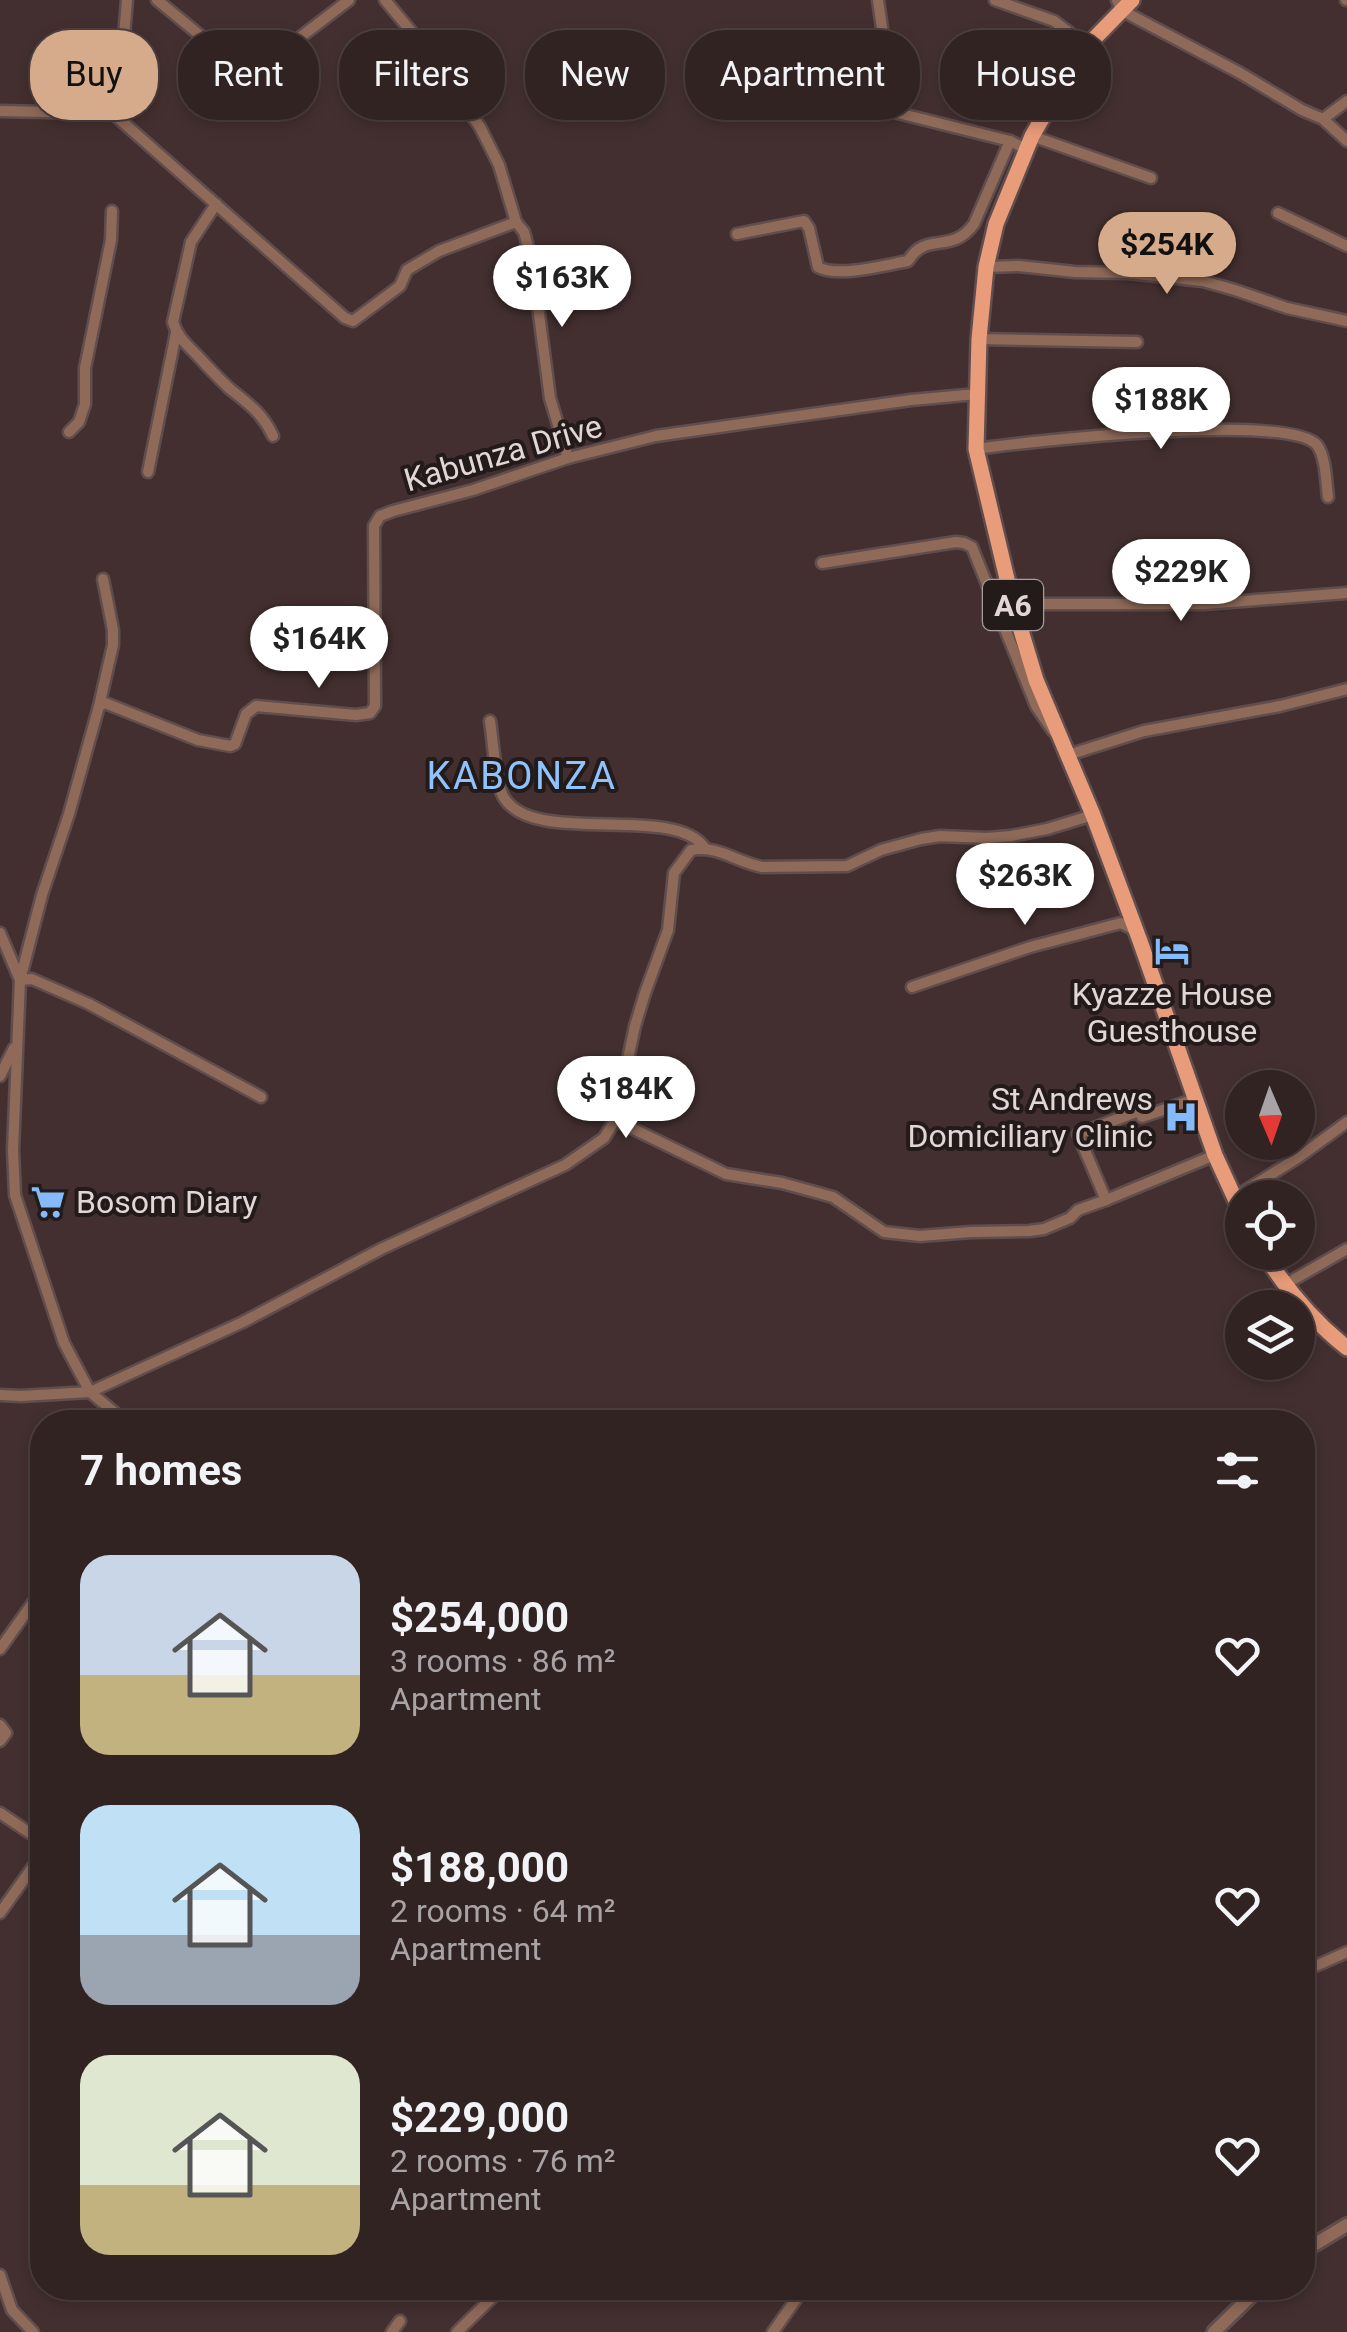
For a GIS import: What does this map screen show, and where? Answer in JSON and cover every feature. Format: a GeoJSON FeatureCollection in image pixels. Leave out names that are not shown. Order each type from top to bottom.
{"type":"FeatureCollection","features":[{"type":"Feature","properties":{"kind":"main road","name":"A6"},"geometry":{"type":"LineString","coordinates":[[1101,30],[1123,4]]}},
{"type":"Feature","properties":{"kind":"main road","name":"A6"},"geometry":{"type":"LineString","coordinates":[[1043,120],[1029,143],[996,224],[986,267],[979,339],[976,448],[1013,604],[1036,680],[1093,815],[1227,1180]]}},
{"type":"Feature","properties":{"kind":"main road"},"geometry":{"type":"LineString","coordinates":[[1274,1270],[1324,1330],[1347,1348]]}},
{"type":"Feature","properties":{"kind":"street"},"geometry":{"type":"LineString","coordinates":[[125,30],[128,0]]}},
{"type":"Feature","properties":{"kind":"street"},"geometry":{"type":"LineString","coordinates":[[157,0],[234,64],[245,68],[265,64],[349,0]]}},
{"type":"Feature","properties":{"kind":"street"},"geometry":{"type":"LineString","coordinates":[[385,0],[480,127],[499,165],[532,261],[550,398],[568,458]]}},
{"type":"Feature","properties":{"kind":"street"},"geometry":{"type":"LineString","coordinates":[[878,0],[894,112],[1029,143],[1152,178]]}},
{"type":"Feature","properties":{"kind":"street"},"geometry":{"type":"LineString","coordinates":[[995,0],[1054,22],[1065,30]]}},
{"type":"Feature","properties":{"kind":"street"},"geometry":{"type":"LineString","coordinates":[[1123,4],[1323,120],[1347,140]]}},
{"type":"Feature","properties":{"kind":"street"},"geometry":{"type":"LineString","coordinates":[[1323,120],[1347,101]]}},
{"type":"Feature","properties":{"kind":"street"},"geometry":{"type":"LineString","coordinates":[[0,110],[30,111]]}},
{"type":"Feature","properties":{"kind":"street"},"geometry":{"type":"LineString","coordinates":[[120,120],[352,321],[400,286],[406,270],[439,251],[516,222]]}},
{"type":"Feature","properties":{"kind":"street"},"geometry":{"type":"LineString","coordinates":[[738,234],[804,221],[818,267],[823,270],[844,271],[908,261],[917,248],[965,236],[1010,141]]}},
{"type":"Feature","properties":{"kind":"street"},"geometry":{"type":"LineString","coordinates":[[148,472],[176,333],[174,311],[191,242],[216,204]]}},
{"type":"Feature","properties":{"kind":"street"},"geometry":{"type":"LineString","coordinates":[[68,432],[79,422],[85,404],[86,368],[111,240],[112,211]]}},
{"type":"Feature","properties":{"kind":"street"},"geometry":{"type":"LineString","coordinates":[[1278,213],[1347,246]]}},
{"type":"Feature","properties":{"kind":"street"},"geometry":{"type":"LineString","coordinates":[[986,267],[1128,273],[1202,281],[1287,308],[1347,321]]}},
{"type":"Feature","properties":{"kind":"street"},"geometry":{"type":"LineString","coordinates":[[176,333],[229,388],[261,414],[273,436]]}},
{"type":"Feature","properties":{"kind":"street"},"geometry":{"type":"LineString","coordinates":[[979,339],[1137,342]]}},
{"type":"Feature","properties":{"kind":"street","name":"Kabunza Drive"},"geometry":{"type":"LineString","coordinates":[[99,706],[105,703],[198,740],[230,746],[235,744],[246,714],[256,706],[370,713],[375,706],[374,526],[380,516],[568,458],[689,430],[977,394]]}},
{"type":"Feature","properties":{"kind":"street"},"geometry":{"type":"LineString","coordinates":[[976,448],[1112,434],[1256,429],[1317,445],[1328,497]]}},
{"type":"Feature","properties":{"kind":"street"},"geometry":{"type":"LineString","coordinates":[[822,563],[956,542],[972,547],[1036,706],[1065,748],[1347,689]]}},
{"type":"Feature","properties":{"kind":"street"},"geometry":{"type":"LineString","coordinates":[[103,579],[113,644],[99,706],[20,980],[12,1150],[15,1195],[64,1343],[90,1392],[112,1410]]}},
{"type":"Feature","properties":{"kind":"street"},"geometry":{"type":"LineString","coordinates":[[1013,604],[1205,604],[1347,593]]}},
{"type":"Feature","properties":{"kind":"street"},"geometry":{"type":"LineString","coordinates":[[490,721],[499,782],[503,796],[514,810],[548,822],[680,832],[699,840],[704,848]]}},
{"type":"Feature","properties":{"kind":"street"},"geometry":{"type":"LineString","coordinates":[[0,1395],[90,1392],[243,1322],[382,1248],[566,1165],[604,1138],[615,1120],[635,1026],[668,930],[674,873],[691,850],[704,848],[762,867],[846,866],[921,838],[1011,836],[1093,815]]}},
{"type":"Feature","properties":{"kind":"street"},"geometry":{"type":"LineString","coordinates":[[912,987],[1030,947],[1121,922],[1136,930]]}},
{"type":"Feature","properties":{"kind":"street"},"geometry":{"type":"LineString","coordinates":[[0,934],[20,980]]}},
{"type":"Feature","properties":{"kind":"street"},"geometry":{"type":"LineString","coordinates":[[20,980],[32,979],[89,1004],[261,1097]]}},
{"type":"Feature","properties":{"kind":"street"},"geometry":{"type":"LineString","coordinates":[[0,1076],[16,1043]]}},
{"type":"Feature","properties":{"kind":"street"},"geometry":{"type":"LineString","coordinates":[[1106,1200],[1078,1134],[1139,1111],[1142,1117],[1196,1099]]}},
{"type":"Feature","properties":{"kind":"street"},"geometry":{"type":"LineString","coordinates":[[615,1120],[726,1174],[833,1197],[884,1232],[920,1236],[1044,1229],[1070,1218],[1078,1210],[1216,1155]]}},
{"type":"Feature","properties":{"kind":"street"},"geometry":{"type":"LineString","coordinates":[[1261,1180],[1347,1122]]}},
{"type":"Feature","properties":{"kind":"street"},"geometry":{"type":"LineString","coordinates":[[1284,1285],[1347,1249]]}},
{"type":"Feature","properties":{"kind":"street"},"geometry":{"type":"LineString","coordinates":[[0,1649],[30,1607]]}},
{"type":"Feature","properties":{"kind":"street"},"geometry":{"type":"LineString","coordinates":[[0,1725],[6,1734],[0,1741]]}},
{"type":"Feature","properties":{"kind":"street"},"geometry":{"type":"LineString","coordinates":[[0,1814],[30,1833]]}},
{"type":"Feature","properties":{"kind":"street"},"geometry":{"type":"LineString","coordinates":[[0,1914],[30,1871]]}},
{"type":"Feature","properties":{"kind":"street"},"geometry":{"type":"LineString","coordinates":[[1315,1966],[1347,1952]]}},
{"type":"Feature","properties":{"kind":"street"},"geometry":{"type":"LineString","coordinates":[[1315,2244],[1347,2225]]}},
{"type":"Feature","properties":{"kind":"street"},"geometry":{"type":"LineString","coordinates":[[0,2275],[12,2310],[33,2332]]}},
{"type":"Feature","properties":{"kind":"street"},"geometry":{"type":"LineString","coordinates":[[457,2332],[490,2300]]}},
{"type":"Feature","properties":{"kind":"street"},"geometry":{"type":"LineString","coordinates":[[773,2332],[796,2300]]}},
{"type":"Feature","properties":{"kind":"street"},"geometry":{"type":"LineString","coordinates":[[1214,2332],[1247,2300]]}},
{"type":"Feature","properties":{"kind":"street"},"geometry":{"type":"LineString","coordinates":[[392,2332],[400,2321]]}},
{"type":"Feature","properties":{"kind":"place","name":"Kyazze House Guesthouse"},"geometry":{"type":"Point","coordinates":[1172,951]}},
{"type":"Feature","properties":{"kind":"place","name":"St Andrews Domiciliary Clinic"},"geometry":{"type":"Point","coordinates":[1181,1117]}},
{"type":"Feature","properties":{"kind":"place","name":"Bosom Diary"},"geometry":{"type":"Point","coordinates":[48,1202]}},
{"type":"Feature","properties":{"kind":"district","name":"KABONZA"},"geometry":{"type":"Point","coordinates":[522,776]}}]}
